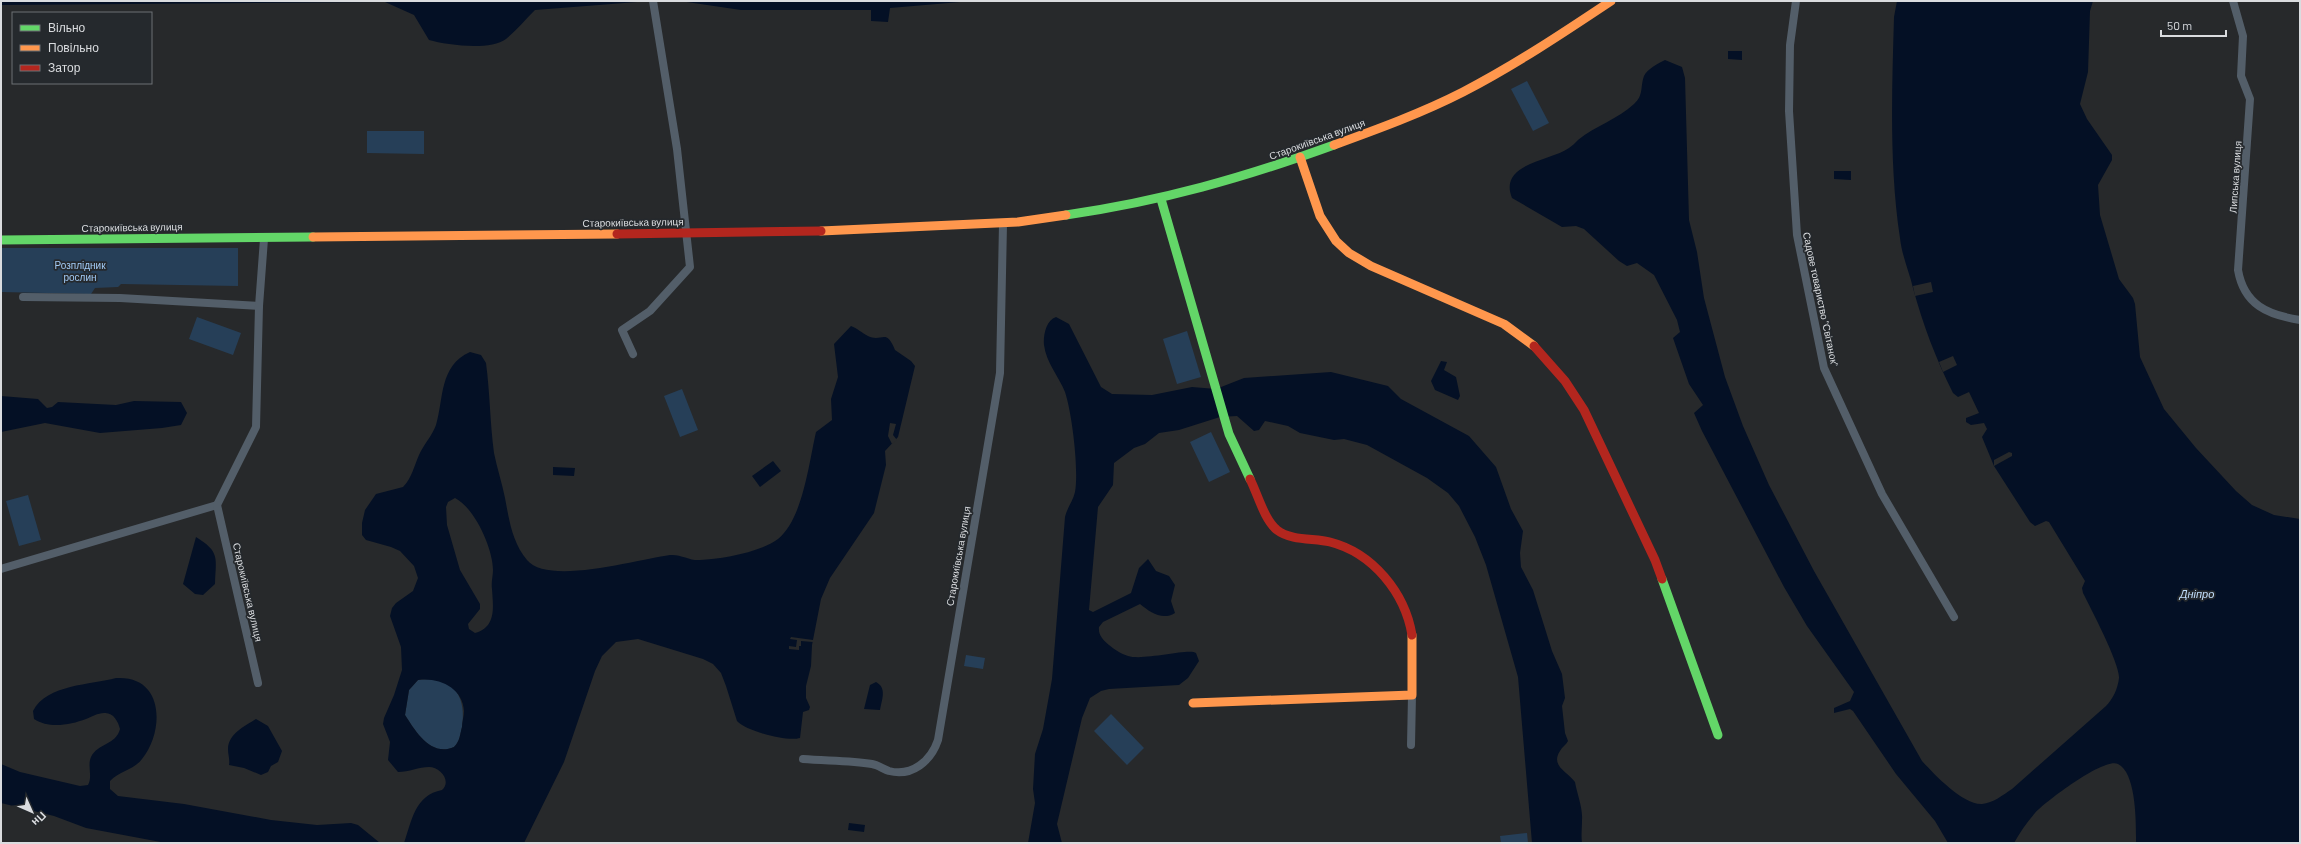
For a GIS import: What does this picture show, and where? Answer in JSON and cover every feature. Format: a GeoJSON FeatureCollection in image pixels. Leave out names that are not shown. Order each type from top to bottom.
{"type":"FeatureCollection","features":[{"type":"Feature","properties":{"kind":"street"},"geometry":{"type":"LineString","coordinates":[[633,354],[622,330],[650,311],[690,267],[677,149],[653,1]]}},
{"type":"Feature","properties":{"kind":"street","name":"Старокиївська вулиця"},"geometry":{"type":"LineString","coordinates":[[1,240],[234,237],[264,239],[687,232],[863,231],[1003,224],[1094,211],[1161,199],[1216,185],[1392,124],[1463,92],[1542,47],[1611,1]]}},
{"type":"Feature","properties":{"kind":"street","name":"Садове товариство \"Світанок\""},"geometry":{"type":"LineString","coordinates":[[1796,1],[1790,45],[1789,111],[1797,235],[1824,368],[1882,494],[1954,617]]}},
{"type":"Feature","properties":{"kind":"street","name":"Липська вулиця"},"geometry":{"type":"LineString","coordinates":[[2233,1],[2243,36],[2241,76],[2250,99],[2238,270],[2245,292],[2257,304],[2272,313],[2300,320]]}},
{"type":"Feature","properties":{"kind":"street"},"geometry":{"type":"LineString","coordinates":[[1300,157],[1320,216],[1336,241],[1349,253],[1371,266],[1508,326],[1541,353],[1568,386],[1584,410],[1656,560],[1718,735]]}},
{"type":"Feature","properties":{"kind":"street"},"geometry":{"type":"LineString","coordinates":[[1161,199],[1229,434],[1270,521],[1277,530],[1285,535],[1331,542],[1351,550],[1378,569],[1392,585],[1402,602],[1412,634],[1411,745]]}},
{"type":"Feature","properties":{"kind":"street","name":"Старокиївська вулиця"},"geometry":{"type":"LineString","coordinates":[[803,759],[873,764],[888,771],[905,773],[926,761],[934,752],[938,740],[1000,373],[1003,224]]}},
{"type":"Feature","properties":{"kind":"street"},"geometry":{"type":"LineString","coordinates":[[1,569],[217,505],[256,427],[259,306],[264,239]]}},
{"type":"Feature","properties":{"kind":"street"},"geometry":{"type":"LineString","coordinates":[[22,297],[120,298],[259,306]]}},
{"type":"Feature","properties":{"kind":"street","name":"Старокиївська вулиця"},"geometry":{"type":"LineString","coordinates":[[217,505],[258,684]]}},
{"type":"Feature","properties":{"kind":"street"},"geometry":{"type":"LineString","coordinates":[[1193,703],[1412,695]]}},
{"type":"Feature","properties":{"kind":"green space"},"geometry":{"type":"Polygon","coordinates":[[[1527,81],[1549,123],[1533,131],[1511,89],[1527,81]]]}},
{"type":"Feature","properties":{"kind":"green space"},"geometry":{"type":"Polygon","coordinates":[[[367,131],[424,131],[424,154],[367,153],[367,131]]]}},
{"type":"Feature","properties":{"kind":"green space","name":"Розплідник рослин"},"geometry":{"type":"Polygon","coordinates":[[[1,248],[238,248],[238,286],[121,284],[118,287],[95,288],[91,294],[1,292],[1,248]]]}},
{"type":"Feature","properties":{"kind":"green space"},"geometry":{"type":"Polygon","coordinates":[[[197,317],[241,333],[233,355],[189,339],[197,317]]]}},
{"type":"Feature","properties":{"kind":"green space"},"geometry":{"type":"Polygon","coordinates":[[[1187,331],[1201,377],[1177,384],[1163,339],[1187,331]]]}},
{"type":"Feature","properties":{"kind":"green space"},"geometry":{"type":"Polygon","coordinates":[[[682,389],[698,430],[680,437],[664,396],[682,389]]]}},
{"type":"Feature","properties":{"kind":"green space"},"geometry":{"type":"Polygon","coordinates":[[[1211,432],[1230,472],[1209,482],[1190,442],[1211,432]]]}},
{"type":"Feature","properties":{"kind":"green space"},"geometry":{"type":"Polygon","coordinates":[[[28,495],[41,540],[19,546],[6,501],[28,495]]]}},
{"type":"Feature","properties":{"kind":"green space"},"geometry":{"type":"Polygon","coordinates":[[[966,655],[985,658],[983,669],[964,666],[966,655]]]}},
{"type":"Feature","properties":{"kind":"green space"},"geometry":{"type":"Polygon","coordinates":[[[430,679],[448,684],[455,690],[459,697],[462,705],[462,727],[459,740],[454,747],[438,749],[431,746],[419,735],[405,715],[409,690],[418,680],[430,679]]]}},
{"type":"Feature","properties":{"kind":"green space"},"geometry":{"type":"Polygon","coordinates":[[[1111,714],[1144,748],[1127,765],[1094,731],[1111,714]]]}},
{"type":"Feature","properties":{"kind":"green space"},"geometry":{"type":"Polygon","coordinates":[[[1527,833],[1528,843],[1501,843],[1500,836],[1527,833]]]}},
{"type":"Feature","properties":{"kind":"water"},"geometry":{"type":"Polygon","coordinates":[[[1,1],[637,2],[535,10],[517,29],[499,43],[468,46],[446,44],[429,40],[414,15],[385,2],[1,5],[1,1]]]}},
{"type":"Feature","properties":{"kind":"water"},"geometry":{"type":"Polygon","coordinates":[[[680,1],[972,1],[890,8],[888,22],[871,21],[871,10],[741,10],[680,1]]]}},
{"type":"Feature","properties":{"kind":"water","name":"Дніпро"},"geometry":{"type":"Polygon","coordinates":[[[1897,1],[2093,1],[2090,11],[2088,72],[2080,104],[2087,119],[2112,155],[2112,160],[2098,185],[2100,215],[2119,279],[2133,298],[2135,304],[2140,357],[2164,409],[2196,448],[2236,491],[2252,505],[2274,515],[2300,519],[2300,843],[2136,843],[2134,800],[2129,778],[2124,769],[2118,764],[2111,764],[2101,767],[2088,774],[2041,807],[2032,816],[2014,843],[1948,843],[1935,821],[1896,774],[1853,711],[1850,709],[1834,713],[1834,708],[1850,701],[1854,692],[1807,626],[1784,587],[1702,431],[1694,413],[1703,405],[1689,384],[1673,338],[1680,332],[1677,320],[1654,275],[1637,263],[1627,266],[1619,261],[1584,229],[1576,226],[1562,227],[1512,198],[1510,186],[1512,177],[1519,170],[1569,148],[1585,135],[1628,109],[1637,101],[1641,94],[1644,76],[1650,69],[1665,60],[1682,67],[1685,78],[1689,220],[1697,252],[1704,298],[1725,377],[1743,426],[1769,485],[1814,571],[1922,761],[1949,788],[1966,800],[1982,804],[1994,800],[2012,789],[2106,706],[2115,693],[2119,678],[2115,661],[2110,649],[2083,593],[2082,588],[2085,581],[2049,522],[2046,521],[2035,526],[2030,522],[1994,466],[1982,437],[1987,429],[1984,423],[1971,425],[1966,422],[1966,418],[1979,413],[1969,392],[1958,397],[1953,393],[1936,355],[1921,315],[1901,245],[1894,183],[1892,128],[1894,17],[1897,1]]]}},
{"type":"Feature","properties":{"kind":"water"},"geometry":{"type":"Polygon","coordinates":[[[1728,51],[1742,51],[1742,60],[1728,59],[1728,51]]]}},
{"type":"Feature","properties":{"kind":"water"},"geometry":{"type":"Polygon","coordinates":[[[1834,171],[1851,171],[1851,180],[1834,179],[1834,171]]]}},
{"type":"Feature","properties":{"kind":"water"},"geometry":{"type":"Polygon","coordinates":[[[1056,317],[1069,324],[1101,387],[1112,394],[1152,395],[1192,387],[1216,389],[1244,378],[1331,372],[1388,386],[1401,399],[1469,436],[1496,467],[1511,509],[1523,531],[1520,553],[1521,567],[1533,590],[1552,651],[1562,674],[1565,698],[1562,706],[1565,733],[1568,741],[1557,756],[1557,761],[1561,768],[1575,782],[1582,811],[1582,843],[1532,843],[1518,677],[1486,565],[1475,537],[1459,506],[1448,493],[1427,478],[1367,445],[1344,439],[1334,440],[1300,433],[1288,426],[1265,421],[1259,430],[1254,431],[1237,416],[1220,417],[1179,430],[1159,433],[1145,444],[1134,448],[1114,463],[1113,485],[1098,507],[1089,610],[1093,612],[1131,593],[1139,568],[1148,559],[1156,571],[1169,576],[1175,585],[1171,601],[1175,613],[1161,616],[1148,610],[1140,604],[1103,622],[1099,627],[1101,637],[1111,647],[1128,656],[1144,657],[1192,652],[1196,653],[1199,661],[1188,678],[1179,685],[1109,689],[1101,691],[1090,698],[1082,718],[1057,824],[1062,843],[1028,843],[1035,803],[1033,789],[1035,754],[1043,729],[1052,679],[1065,517],[1075,492],[1076,482],[1074,442],[1068,401],[1047,357],[1044,345],[1044,337],[1048,325],[1050,321],[1056,317]]]}},
{"type":"Feature","properties":{"kind":"water"},"geometry":{"type":"Polygon","coordinates":[[[851,326],[873,338],[886,337],[892,343],[895,350],[911,361],[915,366],[898,437],[885,451],[886,465],[874,513],[830,578],[821,599],[812,645],[811,666],[806,686],[806,698],[810,707],[809,710],[803,712],[800,738],[794,739],[767,735],[742,725],[737,721],[721,673],[713,664],[703,659],[638,639],[616,642],[602,656],[595,671],[564,762],[524,843],[404,843],[412,817],[420,803],[426,797],[442,790],[446,783],[443,775],[437,769],[425,767],[398,772],[388,760],[390,742],[383,724],[402,670],[401,647],[390,616],[392,608],[396,603],[413,591],[418,578],[414,566],[400,551],[366,540],[362,535],[362,523],[365,510],[376,494],[403,487],[409,480],[419,455],[436,425],[444,384],[453,366],[460,358],[470,352],[481,355],[486,363],[494,453],[512,530],[522,553],[527,560],[538,567],[554,571],[573,571],[595,569],[670,555],[693,560],[719,558],[762,548],[778,539],[787,530],[794,518],[799,504],[804,489],[816,432],[832,420],[831,399],[838,377],[834,344],[851,326]],[[455,498],[448,502],[446,507],[447,525],[460,570],[480,604],[480,609],[468,624],[469,629],[475,633],[487,626],[492,615],[492,561],[482,530],[469,511],[455,498]],[[418,680],[409,690],[405,715],[419,735],[431,746],[438,749],[454,747],[460,737],[464,713],[463,703],[455,690],[442,682],[434,680],[418,680]]]}},
{"type":"Feature","properties":{"kind":"water"},"geometry":{"type":"Polygon","coordinates":[[[1441,361],[1447,362],[1444,370],[1456,377],[1460,396],[1458,400],[1435,390],[1431,381],[1441,361]]]}},
{"type":"Feature","properties":{"kind":"water"},"geometry":{"type":"Polygon","coordinates":[[[1,396],[38,399],[47,408],[52,407],[58,402],[116,405],[134,401],[181,402],[187,413],[181,425],[162,428],[100,433],[45,423],[1,432],[1,396]]]}},
{"type":"Feature","properties":{"kind":"water"},"geometry":{"type":"Polygon","coordinates":[[[773,461],[781,471],[760,487],[752,476],[773,461]]]}},
{"type":"Feature","properties":{"kind":"water"},"geometry":{"type":"Polygon","coordinates":[[[553,467],[575,468],[574,476],[553,475],[553,467]]]}},
{"type":"Feature","properties":{"kind":"water"},"geometry":{"type":"Polygon","coordinates":[[[196,537],[204,542],[213,551],[216,561],[215,584],[203,595],[195,594],[183,584],[196,537]]]}},
{"type":"Feature","properties":{"kind":"water"},"geometry":{"type":"Polygon","coordinates":[[[116,678],[132,679],[144,685],[156,706],[157,720],[149,747],[139,763],[110,781],[110,789],[118,796],[184,804],[271,820],[317,825],[351,823],[358,825],[380,843],[166,843],[86,828],[54,816],[1,803],[1,764],[20,772],[80,786],[88,785],[90,778],[91,757],[94,752],[115,738],[118,734],[120,729],[115,718],[110,714],[102,713],[73,723],[53,725],[34,719],[33,711],[48,695],[82,684],[116,678]]]}},
{"type":"Feature","properties":{"kind":"water"},"geometry":{"type":"Polygon","coordinates":[[[876,682],[882,687],[883,691],[880,710],[864,709],[870,685],[876,682]]]}},
{"type":"Feature","properties":{"kind":"water"},"geometry":{"type":"Polygon","coordinates":[[[256,719],[268,726],[282,751],[278,762],[271,766],[268,772],[261,775],[244,768],[229,765],[228,749],[231,739],[238,731],[256,719]]]}},
{"type":"Feature","properties":{"kind":"water"},"geometry":{"type":"Polygon","coordinates":[[[849,823],[865,825],[864,832],[848,830],[849,823]]]}},
{"type":"Feature","properties":{"kind":"pier"},"geometry":{"type":"Polygon","coordinates":[[[1931,282],[1933,292],[1915,296],[1913,286],[1931,282]]]}},
{"type":"Feature","properties":{"kind":"pier"},"geometry":{"type":"Polygon","coordinates":[[[1953,356],[1957,365],[1943,372],[1939,362],[1953,356]]]}},
{"type":"Feature","properties":{"kind":"pier"},"geometry":{"type":"Polygon","coordinates":[[[890,423],[896,424],[893,435],[897,440],[892,444],[888,436],[890,423]]]}},
{"type":"Feature","properties":{"kind":"pier"},"geometry":{"type":"Polygon","coordinates":[[[2009,452],[2012,453],[2012,456],[1994,466],[1994,460],[2009,452]]]}},
{"type":"Feature","properties":{"kind":"pier"},"geometry":{"type":"Polygon","coordinates":[[[791,637],[813,640],[813,642],[801,641],[799,650],[789,649],[789,646],[796,647],[797,640],[790,639],[791,637]]]}},
{"type":"Feature","properties":{"kind":"traffic: fast"},"geometry":{"type":"LineString","coordinates":[[1066,215],[1136,203],[1202,187],[1267,168],[1334,145]]}},
{"type":"Feature","properties":{"kind":"traffic: fast"},"geometry":{"type":"LineString","coordinates":[[1161,199],[1229,434],[1250,479]]}},
{"type":"Feature","properties":{"kind":"traffic: fast"},"geometry":{"type":"LineString","coordinates":[[1,240],[313,237]]}},
{"type":"Feature","properties":{"kind":"traffic: fast"},"geometry":{"type":"LineString","coordinates":[[1662,579],[1718,735]]}},
{"type":"Feature","properties":{"kind":"traffic: slow"},"geometry":{"type":"LineString","coordinates":[[1334,145],[1416,114],[1463,92],[1520,60],[1611,1]]}},
{"type":"Feature","properties":{"kind":"traffic: slow"},"geometry":{"type":"LineString","coordinates":[[1300,157],[1320,216],[1336,241],[1349,253],[1371,266],[1504,324],[1534,346]]}},
{"type":"Feature","properties":{"kind":"traffic: slow"},"geometry":{"type":"LineString","coordinates":[[821,231],[1018,222],[1066,215]]}},
{"type":"Feature","properties":{"kind":"traffic: slow"},"geometry":{"type":"LineString","coordinates":[[313,237],[617,234]]}},
{"type":"Feature","properties":{"kind":"traffic: slow"},"geometry":{"type":"LineString","coordinates":[[1193,703],[1412,695],[1412,635]]}},
{"type":"Feature","properties":{"kind":"traffic: jam"},"geometry":{"type":"LineString","coordinates":[[617,234],[821,231]]}},
{"type":"Feature","properties":{"kind":"traffic: jam"},"geometry":{"type":"LineString","coordinates":[[1534,346],[1565,381],[1584,410],[1655,560],[1662,579]]}},
{"type":"Feature","properties":{"kind":"traffic: jam"},"geometry":{"type":"LineString","coordinates":[[1250,479],[1268,520],[1277,530],[1283,534],[1296,538],[1330,542],[1346,547],[1373,565],[1394,590],[1402,604],[1412,635]]}}]}
